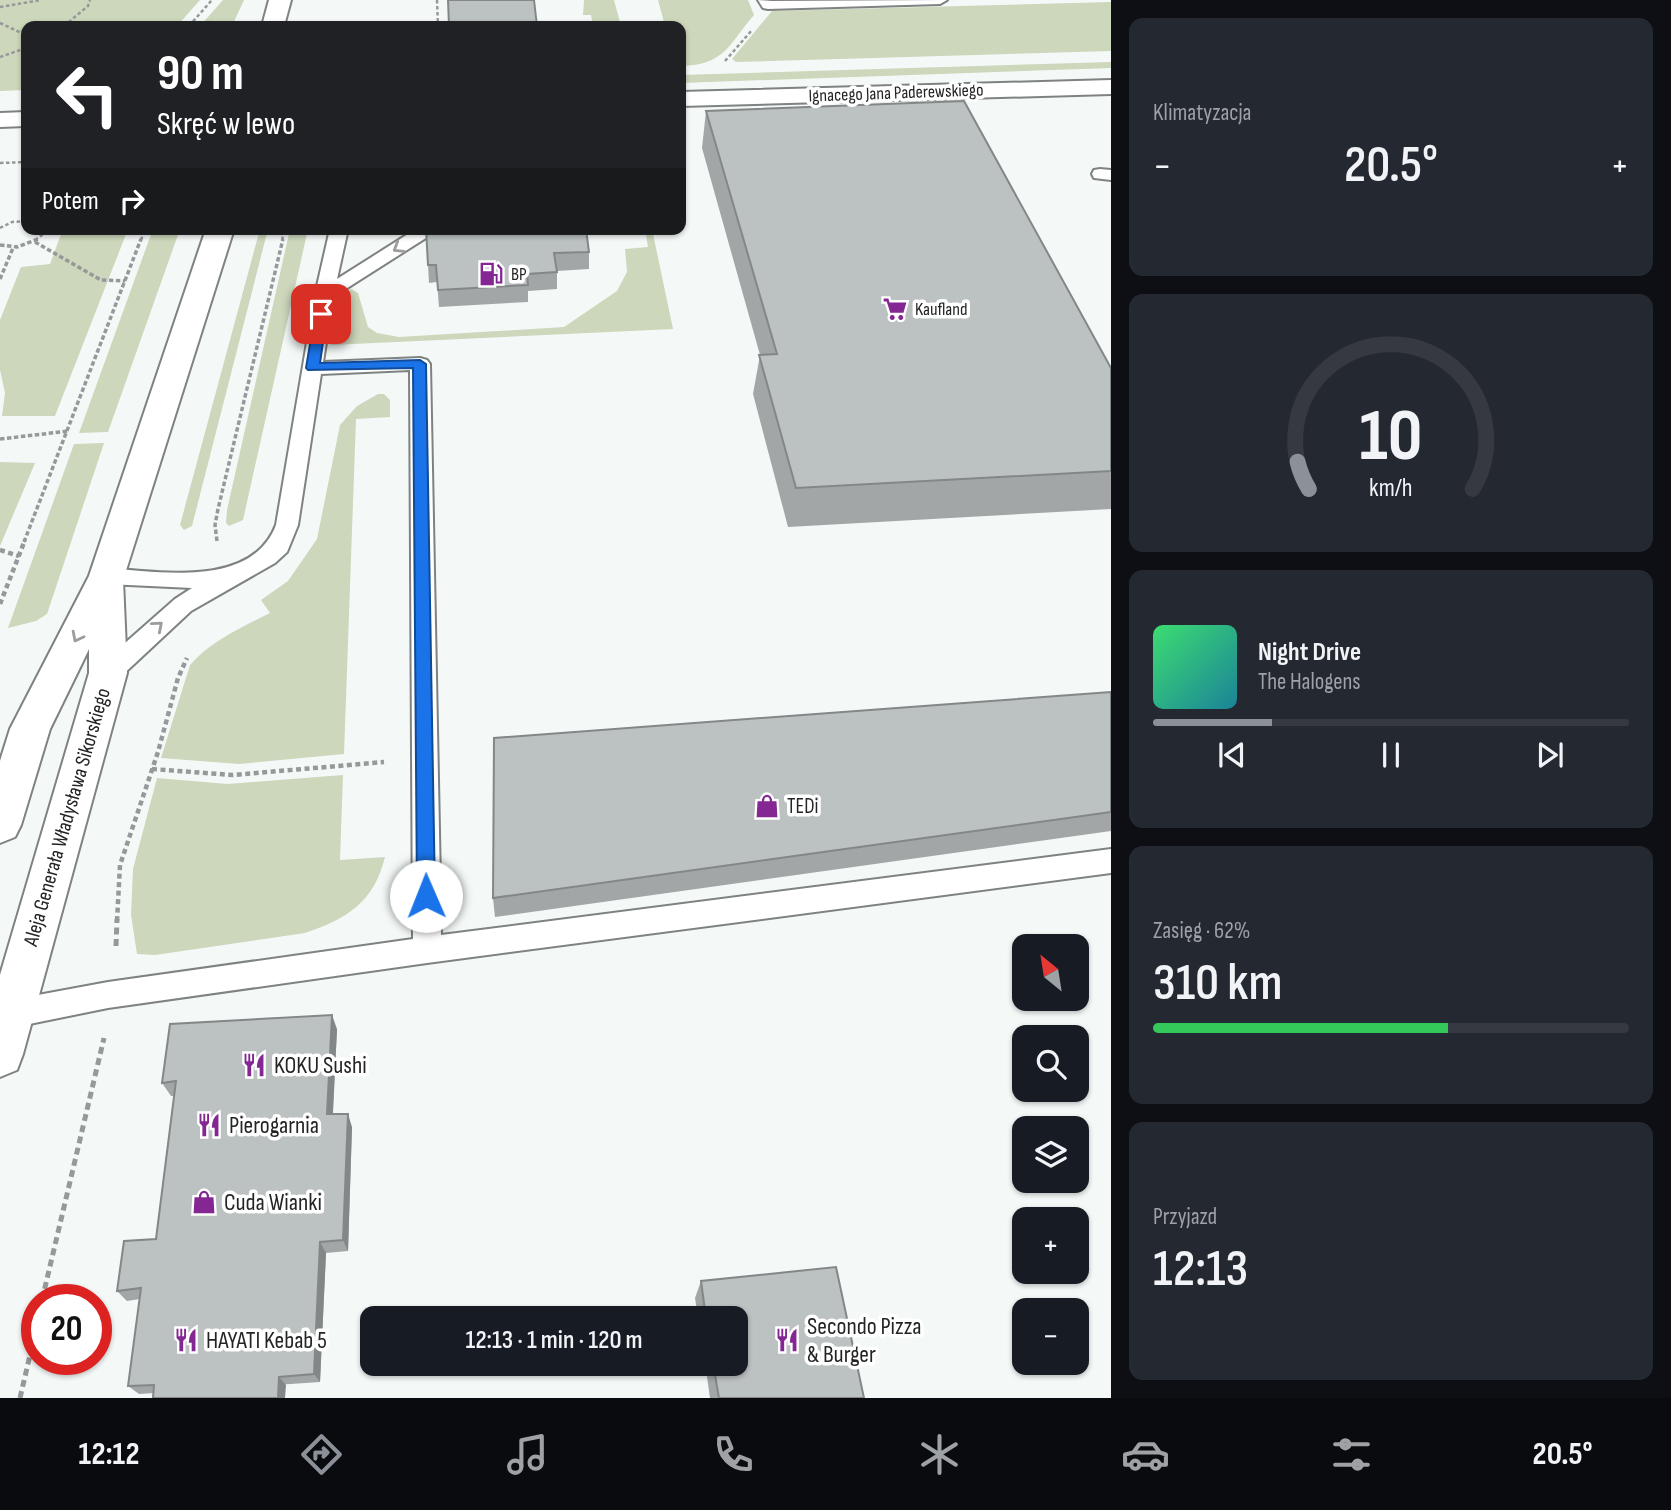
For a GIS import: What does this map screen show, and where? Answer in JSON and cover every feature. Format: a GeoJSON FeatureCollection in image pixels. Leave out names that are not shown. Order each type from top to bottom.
{"type":"FeatureCollection","features":[{"type":"Feature","properties":{"kind":"street"},"geometry":{"type":"LineString","coordinates":[[274,21],[280,0]]}},
{"type":"Feature","properties":{"kind":"street","name":"Ignacego Jana Paderewskiego"},"geometry":{"type":"LineString","coordinates":[[686,99],[1111,87]]}},
{"type":"Feature","properties":{"kind":"street"},"geometry":{"type":"LineString","coordinates":[[0,120],[21,119]]}},
{"type":"Feature","properties":{"kind":"street","name":"Aleja Generała Władysława Sikorskiego"},"geometry":{"type":"LineString","coordinates":[[0,825],[30,729],[107,576],[218,235]]}},
{"type":"Feature","properties":{"kind":"street","name":"Aleja Generała Władysława Sikorskiego"},"geometry":{"type":"LineString","coordinates":[[4,1028],[108,673],[107,576]]}},
{"type":"Feature","properties":{"kind":"lane"},"geometry":{"type":"LineString","coordinates":[[765,0],[768,5],[940,0]]}},
{"type":"Feature","properties":{"kind":"lane"},"geometry":{"type":"LineString","coordinates":[[108,673],[183,605],[267,557],[279,546],[284,535],[324,295],[338,235]]}},
{"type":"Feature","properties":{"kind":"lane"},"geometry":{"type":"LineString","coordinates":[[324,295],[419,235]]}},
{"type":"Feature","properties":{"kind":"lane"},"geometry":{"type":"LineString","coordinates":[[313,368],[420,364],[427,950]]}},
{"type":"Feature","properties":{"kind":"lane"},"geometry":{"type":"LineString","coordinates":[[107,576],[177,580],[235,574]]}},
{"type":"Feature","properties":{"kind":"lane"},"geometry":{"type":"LineString","coordinates":[[4,1028],[108,995],[427,950],[1111,861]]}},
{"type":"Feature","properties":{"kind":"path"},"geometry":{"type":"LineString","coordinates":[[0,7],[41,0]]}},
{"type":"Feature","properties":{"kind":"path"},"geometry":{"type":"LineString","coordinates":[[70,21],[88,6],[90,0]]}},
{"type":"Feature","properties":{"kind":"path"},"geometry":{"type":"LineString","coordinates":[[193,21],[212,0]]}},
{"type":"Feature","properties":{"kind":"path"},"geometry":{"type":"LineString","coordinates":[[437,0],[438,21]]}},
{"type":"Feature","properties":{"kind":"path"},"geometry":{"type":"LineString","coordinates":[[0,23],[21,33]]}},
{"type":"Feature","properties":{"kind":"path"},"geometry":{"type":"LineString","coordinates":[[719,68],[753,29]]}},
{"type":"Feature","properties":{"kind":"path"},"geometry":{"type":"LineString","coordinates":[[0,57],[21,50]]}},
{"type":"Feature","properties":{"kind":"path"},"geometry":{"type":"LineString","coordinates":[[0,163],[21,162]]}},
{"type":"Feature","properties":{"kind":"path"},"geometry":{"type":"LineString","coordinates":[[0,228],[21,221]]}},
{"type":"Feature","properties":{"kind":"path"},"geometry":{"type":"LineString","coordinates":[[0,245],[13,248],[36,242],[43,235]]}},
{"type":"Feature","properties":{"kind":"path"},"geometry":{"type":"LineString","coordinates":[[0,604],[143,235]]}},
{"type":"Feature","properties":{"kind":"path"},"geometry":{"type":"LineString","coordinates":[[217,541],[215,525],[218,509],[284,235]]}},
{"type":"Feature","properties":{"kind":"path"},"geometry":{"type":"LineString","coordinates":[[36,242],[101,280],[125,281]]}},
{"type":"Feature","properties":{"kind":"path"},"geometry":{"type":"LineString","coordinates":[[0,279],[13,248]]}},
{"type":"Feature","properties":{"kind":"path"},"geometry":{"type":"LineString","coordinates":[[0,439],[69,431]]}},
{"type":"Feature","properties":{"kind":"path"},"geometry":{"type":"LineString","coordinates":[[0,550],[19,556]]}},
{"type":"Feature","properties":{"kind":"path"},"geometry":{"type":"LineString","coordinates":[[116,946],[120,865],[152,769],[178,678],[189,653]]}},
{"type":"Feature","properties":{"kind":"path"},"geometry":{"type":"LineString","coordinates":[[152,769],[233,775],[423,759]]}},
{"type":"Feature","properties":{"kind":"path"},"geometry":{"type":"LineString","coordinates":[[47,1284],[106,1027]]}},
{"type":"Feature","properties":{"kind":"path"},"geometry":{"type":"LineString","coordinates":[[20,1398],[25,1375]]}},
{"type":"Feature","properties":{"kind":"green space"},"geometry":{"type":"Polygon","coordinates":[[[0,0],[200,0],[181,21],[21,21],[21,90],[0,91],[0,0]]]}},
{"type":"Feature","properties":{"kind":"green space"},"geometry":{"type":"Polygon","coordinates":[[[223,0],[244,0],[234,21],[204,21],[223,0]]]}},
{"type":"Feature","properties":{"kind":"green space"},"geometry":{"type":"Polygon","coordinates":[[[584,0],[614,0],[620,21],[592,21],[591,15],[583,15],[584,0]]]}},
{"type":"Feature","properties":{"kind":"green space"},"geometry":{"type":"Polygon","coordinates":[[[658,0],[748,0],[754,15],[717,57],[707,62],[686,66],[686,21],[664,21],[658,0]]]}},
{"type":"Feature","properties":{"kind":"green space"},"geometry":{"type":"Polygon","coordinates":[[[1111,2],[1111,51],[736,62],[732,59],[772,11],[1111,2]]]}},
{"type":"Feature","properties":{"kind":"green space"},"geometry":{"type":"Polygon","coordinates":[[[1111,62],[1111,68],[686,83],[686,75],[1111,62]]]}},
{"type":"Feature","properties":{"kind":"green space"},"geometry":{"type":"Polygon","coordinates":[[[61,235],[126,235],[55,416],[2,416],[5,393],[0,370],[0,320],[21,267],[50,264],[61,235]]]}},
{"type":"Feature","properties":{"kind":"green space"},"geometry":{"type":"Polygon","coordinates":[[[151,235],[178,235],[108,432],[79,433],[151,235]]]}},
{"type":"Feature","properties":{"kind":"green space"},"geometry":{"type":"Polygon","coordinates":[[[258,235],[266,235],[192,526],[184,530],[180,525],[258,235]]]}},
{"type":"Feature","properties":{"kind":"green space"},"geometry":{"type":"Polygon","coordinates":[[[289,235],[307,235],[243,520],[229,526],[226,523],[289,235]]]}},
{"type":"Feature","properties":{"kind":"green space"},"geometry":{"type":"Polygon","coordinates":[[[646,235],[653,235],[673,329],[331,345],[340,295],[351,289],[358,293],[368,327],[377,333],[399,337],[564,327],[617,291],[627,272],[625,249],[648,247],[646,235]]]}},
{"type":"Feature","properties":{"kind":"green space"},"geometry":{"type":"Polygon","coordinates":[[[378,394],[384,394],[390,400],[390,417],[356,419],[344,754],[239,764],[161,758],[190,665],[217,642],[270,613],[261,600],[288,581],[317,539],[340,425],[357,406],[378,394]]]}},
{"type":"Feature","properties":{"kind":"green space"},"geometry":{"type":"Polygon","coordinates":[[[104,443],[47,614],[36,621],[8,628],[74,444],[104,443]]]}},
{"type":"Feature","properties":{"kind":"green space"},"geometry":{"type":"Polygon","coordinates":[[[0,462],[35,463],[0,546],[0,462]]]}},
{"type":"Feature","properties":{"kind":"green space"},"geometry":{"type":"Polygon","coordinates":[[[343,775],[340,860],[385,857],[374,886],[357,907],[334,922],[305,933],[155,955],[137,954],[131,915],[133,869],[157,778],[228,784],[343,775]]]}},
{"type":"Feature","properties":{"kind":"building"},"geometry":{"type":"Polygon","coordinates":[[[448,0],[534,0],[536,21],[449,21],[448,0]]]}},
{"type":"Feature","properties":{"kind":"building","name":"Kaufland"},"geometry":{"type":"Polygon","coordinates":[[[964,101],[1111,368],[1111,471],[796,488],[759,355],[777,354],[706,111],[964,101]]]}},
{"type":"Feature","properties":{"kind":"building"},"geometry":{"type":"Polygon","coordinates":[[[426,235],[587,235],[589,252],[554,253],[557,272],[527,274],[528,285],[438,290],[436,265],[428,265],[426,235]]]}},
{"type":"Feature","properties":{"kind":"building"},"geometry":{"type":"Polygon","coordinates":[[[1111,692],[1111,812],[493,898],[494,738],[1111,692]]]}},
{"type":"Feature","properties":{"kind":"building"},"geometry":{"type":"Polygon","coordinates":[[[332,1015],[327,1114],[348,1114],[343,1240],[320,1242],[314,1374],[279,1377],[278,1398],[153,1398],[154,1385],[128,1386],[141,1288],[117,1291],[124,1241],[156,1239],[176,1081],[162,1083],[170,1024],[332,1015]]]}},
{"type":"Feature","properties":{"kind":"building","name":"Secondo Pizza & Burger"},"geometry":{"type":"Polygon","coordinates":[[[836,1267],[864,1398],[719,1398],[715,1376],[748,1376],[748,1306],[704,1306],[701,1281],[836,1267]]]}},
{"type":"Feature","properties":{"kind":"place","name":"BP"},"geometry":{"type":"Point","coordinates":[491,274]}},
{"type":"Feature","properties":{"kind":"place","name":"Kaufland"},"geometry":{"type":"Point","coordinates":[895,309]}},
{"type":"Feature","properties":{"kind":"place","name":"TEDi"},"geometry":{"type":"Point","coordinates":[767,806]}},
{"type":"Feature","properties":{"kind":"place","name":"KOKU Sushi"},"geometry":{"type":"Point","coordinates":[254,1065]}},
{"type":"Feature","properties":{"kind":"place","name":"Pierogarnia"},"geometry":{"type":"Point","coordinates":[209,1125]}},
{"type":"Feature","properties":{"kind":"place","name":"Cuda Wianki"},"geometry":{"type":"Point","coordinates":[204,1202]}},
{"type":"Feature","properties":{"kind":"place","name":"HAYATI Kebab 5"},"geometry":{"type":"Point","coordinates":[186,1340]}},
{"type":"Feature","properties":{"kind":"place","name":"Secondo Pizza & Burger"},"geometry":{"type":"Point","coordinates":[787,1340]}},
{"type":"Feature","properties":{"kind":"route"},"geometry":{"type":"LineString","coordinates":[[321,314],[313,368],[420,364],[426,896]]}}]}
